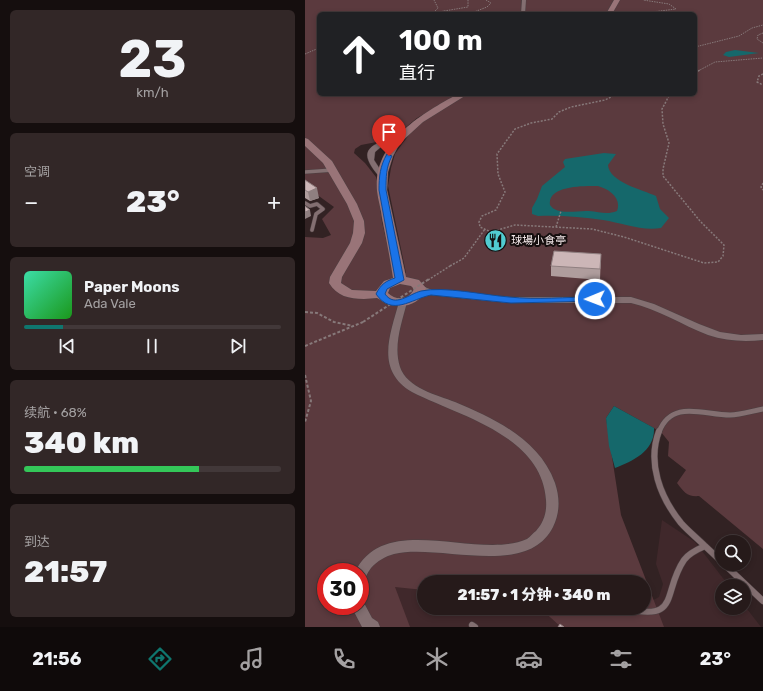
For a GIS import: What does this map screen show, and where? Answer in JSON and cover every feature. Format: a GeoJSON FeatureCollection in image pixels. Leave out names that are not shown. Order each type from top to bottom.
{"type":"FeatureCollection","features":[{"type":"Feature","properties":{"kind":"main road"},"geometry":{"type":"LineString","coordinates":[[610,12],[617,0]]}},
{"type":"Feature","properties":{"kind":"main road"},"geometry":{"type":"LineString","coordinates":[[400,280],[382,190],[382,176],[385,163],[399,139],[419,119],[460,96]]}},
{"type":"Feature","properties":{"kind":"main road"},"geometry":{"type":"LineString","coordinates":[[305,142],[327,161],[352,204],[359,221],[359,232],[356,244],[335,277],[335,283],[343,292],[350,294],[381,294],[388,301],[403,302],[411,300],[423,292],[415,283],[400,280],[387,285],[381,294]]}},
{"type":"Feature","properties":{"kind":"street"},"geometry":{"type":"LineString","coordinates":[[523,12],[524,0]]}},
{"type":"Feature","properties":{"kind":"street"},"geometry":{"type":"LineString","coordinates":[[382,176],[371,159],[371,154],[374,149],[381,144],[399,139]]}},
{"type":"Feature","properties":{"kind":"street"},"geometry":{"type":"LineString","coordinates":[[423,292],[511,300],[631,300],[656,308],[718,335],[742,338],[763,337]]}},
{"type":"Feature","properties":{"kind":"street"},"geometry":{"type":"LineString","coordinates":[[367,563],[376,556],[399,548],[421,546],[501,550],[526,546],[538,539],[545,531],[553,505],[550,487],[545,474],[537,460],[524,446],[488,421],[417,390],[399,376],[395,366],[393,347],[403,302]]}},
{"type":"Feature","properties":{"kind":"street"},"geometry":{"type":"LineString","coordinates":[[362,615],[367,623],[373,627]]}},
{"type":"Feature","properties":{"kind":"lane"},"geometry":{"type":"LineString","coordinates":[[305,172],[333,170]]}},
{"type":"Feature","properties":{"kind":"lane"},"geometry":{"type":"LineString","coordinates":[[305,203],[310,206],[317,204],[323,209],[316,214],[312,230]]}},
{"type":"Feature","properties":{"kind":"lane"},"geometry":{"type":"LineString","coordinates":[[715,555],[681,522],[666,500],[658,480],[654,459],[656,441],[661,425],[672,415],[682,412],[729,415],[763,409]]}},
{"type":"Feature","properties":{"kind":"lane"},"geometry":{"type":"LineString","coordinates":[[644,615],[652,616],[661,612],[670,600],[685,558],[705,546]]}},
{"type":"Feature","properties":{"kind":"lane"},"geometry":{"type":"LineString","coordinates":[[731,571],[763,601]]}},
{"type":"Feature","properties":{"kind":"path"},"geometry":{"type":"LineString","coordinates":[[433,12],[438,8],[435,0]]}},
{"type":"Feature","properties":{"kind":"path"},"geometry":{"type":"LineString","coordinates":[[438,12],[468,7],[468,0]]}},
{"type":"Feature","properties":{"kind":"path"},"geometry":{"type":"LineString","coordinates":[[444,11],[477,11],[488,6],[491,2],[486,0]]}},
{"type":"Feature","properties":{"kind":"path"},"geometry":{"type":"LineString","coordinates":[[643,0],[669,4],[677,9],[652,12]]}},
{"type":"Feature","properties":{"kind":"path"},"geometry":{"type":"LineString","coordinates":[[697,46],[739,36],[752,28],[763,26]]}},
{"type":"Feature","properties":{"kind":"path"},"geometry":{"type":"LineString","coordinates":[[763,33],[758,35],[757,39],[763,43]]}},
{"type":"Feature","properties":{"kind":"path"},"geometry":{"type":"LineString","coordinates":[[305,54],[317,49]]}},
{"type":"Feature","properties":{"kind":"path"},"geometry":{"type":"LineString","coordinates":[[697,73],[715,62],[763,58]]}},
{"type":"Feature","properties":{"kind":"path"},"geometry":{"type":"LineString","coordinates":[[763,74],[759,76],[757,82],[763,85]]}},
{"type":"Feature","properties":{"kind":"path"},"geometry":{"type":"LineString","coordinates":[[613,96],[605,100],[571,107],[559,112],[553,118],[531,123],[515,129],[497,154],[498,174],[505,192],[496,210],[482,216],[479,222],[480,227],[491,232],[515,225],[592,229],[624,237],[704,263],[718,262],[723,256],[724,245],[700,221],[663,176],[663,169],[669,143],[663,124],[662,109],[669,96]]}},
{"type":"Feature","properties":{"kind":"path"},"geometry":{"type":"LineString","coordinates":[[763,183],[761,187],[763,190]]}},
{"type":"Feature","properties":{"kind":"path"},"geometry":{"type":"LineString","coordinates":[[556,227],[561,211]]}},
{"type":"Feature","properties":{"kind":"path"},"geometry":{"type":"LineString","coordinates":[[305,346],[363,322],[463,258],[485,229]]}},
{"type":"Feature","properties":{"kind":"path"},"geometry":{"type":"LineString","coordinates":[[305,312],[313,311],[333,321],[354,326]]}},
{"type":"Feature","properties":{"kind":"path"},"geometry":{"type":"LineString","coordinates":[[305,375],[311,401],[305,422]]}},
{"type":"Feature","properties":{"kind":"shaded area"},"geometry":{"type":"Polygon","coordinates":[[[305,0],[763,0],[763,549],[751,539],[751,535],[746,535],[699,496],[691,496],[682,489],[677,483],[686,470],[668,456],[669,442],[661,432],[614,406],[606,418],[621,515],[644,575],[417,575],[417,589],[395,587],[410,627],[305,627],[305,237],[323,238],[331,235],[322,219],[334,207],[305,186],[305,0]],[[317,12],[317,96],[456,96],[417,118],[394,137],[387,140],[361,145],[355,149],[354,153],[365,163],[376,177],[382,222],[394,274],[406,273],[388,186],[395,154],[416,126],[464,96],[697,96],[697,12],[317,12]]]}},
{"type":"Feature","properties":{"kind":"shaded area"},"geometry":{"type":"Polygon","coordinates":[[[662,520],[695,542],[715,568],[715,571],[717,571],[724,579],[715,579],[715,615],[751,614],[761,627],[402,627],[393,621],[395,571],[417,579],[417,615],[651,615],[651,601],[659,597],[663,584],[656,564],[662,520]]]}},
{"type":"Feature","properties":{"kind":"shaded area"},"geometry":{"type":"Polygon","coordinates":[[[651,593],[664,627],[561,627],[548,615],[651,615],[651,593]]]}},
{"type":"Feature","properties":{"kind":"water"},"geometry":{"type":"Polygon","coordinates":[[[735,50],[759,53],[729,57],[723,55],[726,52],[735,50]]]}},
{"type":"Feature","properties":{"kind":"water"},"geometry":{"type":"Polygon","coordinates":[[[604,153],[616,154],[608,165],[614,176],[627,185],[656,196],[660,209],[669,218],[661,228],[654,229],[579,217],[538,216],[532,214],[532,208],[542,186],[565,167],[563,162],[565,159],[604,153]],[[585,186],[560,190],[551,198],[550,205],[557,210],[568,212],[589,211],[607,213],[617,211],[618,202],[616,198],[602,187],[585,186]]]}},
{"type":"Feature","properties":{"kind":"water"},"geometry":{"type":"Polygon","coordinates":[[[614,406],[654,428],[651,443],[647,449],[636,458],[615,468],[609,446],[606,418],[614,406]]]}},
{"type":"Feature","properties":{"kind":"building"},"geometry":{"type":"Polygon","coordinates":[[[305,180],[317,188],[308,192],[305,190],[305,180]]]}},
{"type":"Feature","properties":{"kind":"building"},"geometry":{"type":"Polygon","coordinates":[[[305,206],[310,210],[305,212],[305,206]]]}},
{"type":"Feature","properties":{"kind":"building"},"geometry":{"type":"Polygon","coordinates":[[[495,232],[504,238],[495,242],[486,235],[495,232]]]}},
{"type":"Feature","properties":{"kind":"building"},"geometry":{"type":"Polygon","coordinates":[[[554,251],[601,254],[600,269],[551,266],[554,251]]]}},
{"type":"Feature","properties":{"kind":"place","name":"球場小食亭"},"geometry":{"type":"Point","coordinates":[495,240]}},
{"type":"Feature","properties":{"kind":"route"},"geometry":{"type":"LineString","coordinates":[[389,156],[385,163],[382,176],[382,190],[400,280],[391,282],[384,287],[381,294],[384,299],[397,303],[411,300],[422,293],[431,292],[511,300],[595,299]]}}]}
